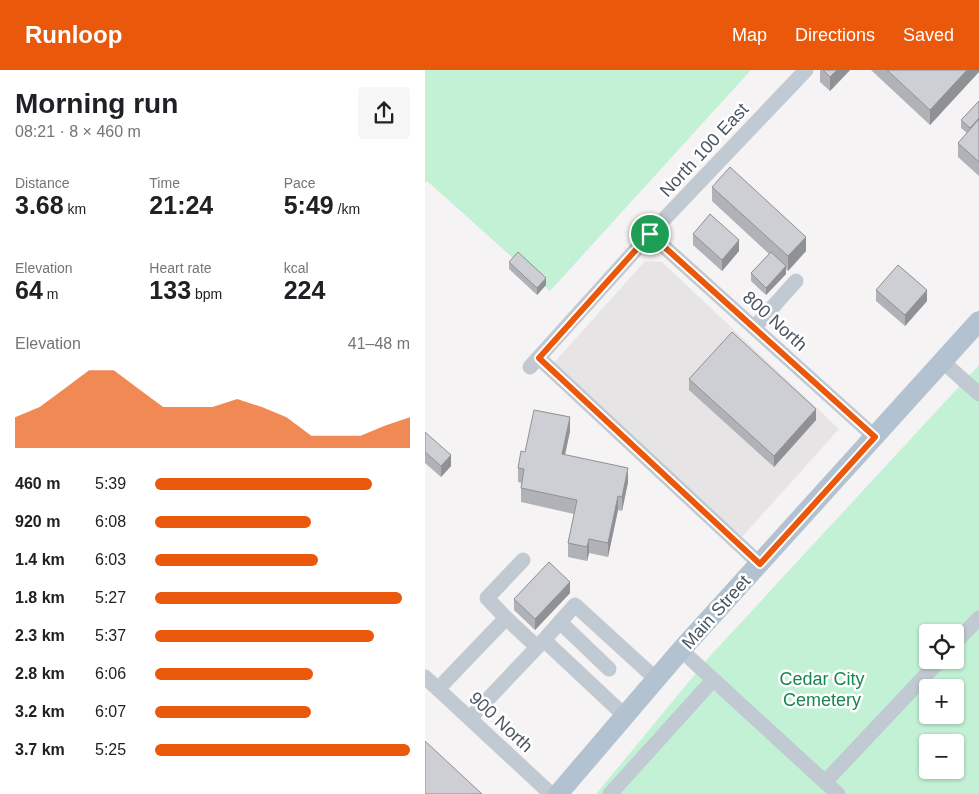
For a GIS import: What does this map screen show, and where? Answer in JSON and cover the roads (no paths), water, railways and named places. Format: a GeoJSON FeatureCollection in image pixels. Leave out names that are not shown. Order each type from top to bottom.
{"type":"FeatureCollection","features":[{"type":"Feature","properties":{"kind":"main road","name":"Main Street"},"geometry":{"type":"LineString","coordinates":[[558,794],[681,650],[979,321]]}},
{"type":"Feature","properties":{"kind":"street","name":"North 100 East"},"geometry":{"type":"LineString","coordinates":[[760,564],[534,363],[650,234],[806,70]]}},
{"type":"Feature","properties":{"kind":"street","name":"800 North"},"geometry":{"type":"LineString","coordinates":[[650,234],[875,437]]}},
{"type":"Feature","properties":{"kind":"street"},"geometry":{"type":"LineString","coordinates":[[754,328],[796,281]]}},
{"type":"Feature","properties":{"kind":"street"},"geometry":{"type":"LineString","coordinates":[[942,361],[979,394]]}},
{"type":"Feature","properties":{"kind":"street"},"geometry":{"type":"LineString","coordinates":[[523,560],[487,598],[506,618],[594,687],[625,716]]}},
{"type":"Feature","properties":{"kind":"street"},"geometry":{"type":"LineString","coordinates":[[470,718],[575,605],[657,679]]}},
{"type":"Feature","properties":{"kind":"street"},"geometry":{"type":"LineString","coordinates":[[439,689],[506,618]]}},
{"type":"Feature","properties":{"kind":"street"},"geometry":{"type":"LineString","coordinates":[[964,634],[979,618]]}},
{"type":"Feature","properties":{"kind":"street"},"geometry":{"type":"LineString","coordinates":[[560,622],[609,669]]}},
{"type":"Feature","properties":{"kind":"street"},"geometry":{"type":"LineString","coordinates":[[681,650],[838,794]]}},
{"type":"Feature","properties":{"kind":"street"},"geometry":{"type":"LineString","coordinates":[[594,687],[625,651]]}},
{"type":"Feature","properties":{"kind":"street"},"geometry":{"type":"LineString","coordinates":[[825,782],[931,669]]}},
{"type":"Feature","properties":{"kind":"street","name":"900 North"},"geometry":{"type":"LineString","coordinates":[[425,677],[551,794]]}},
{"type":"Feature","properties":{"kind":"street"},"geometry":{"type":"LineString","coordinates":[[610,794],[713,680]]}},
{"type":"Feature","properties":{"kind":"park label","name":"Cedar City Cemetery"},"geometry":{"type":"Point","coordinates":[822,689]}}]}
